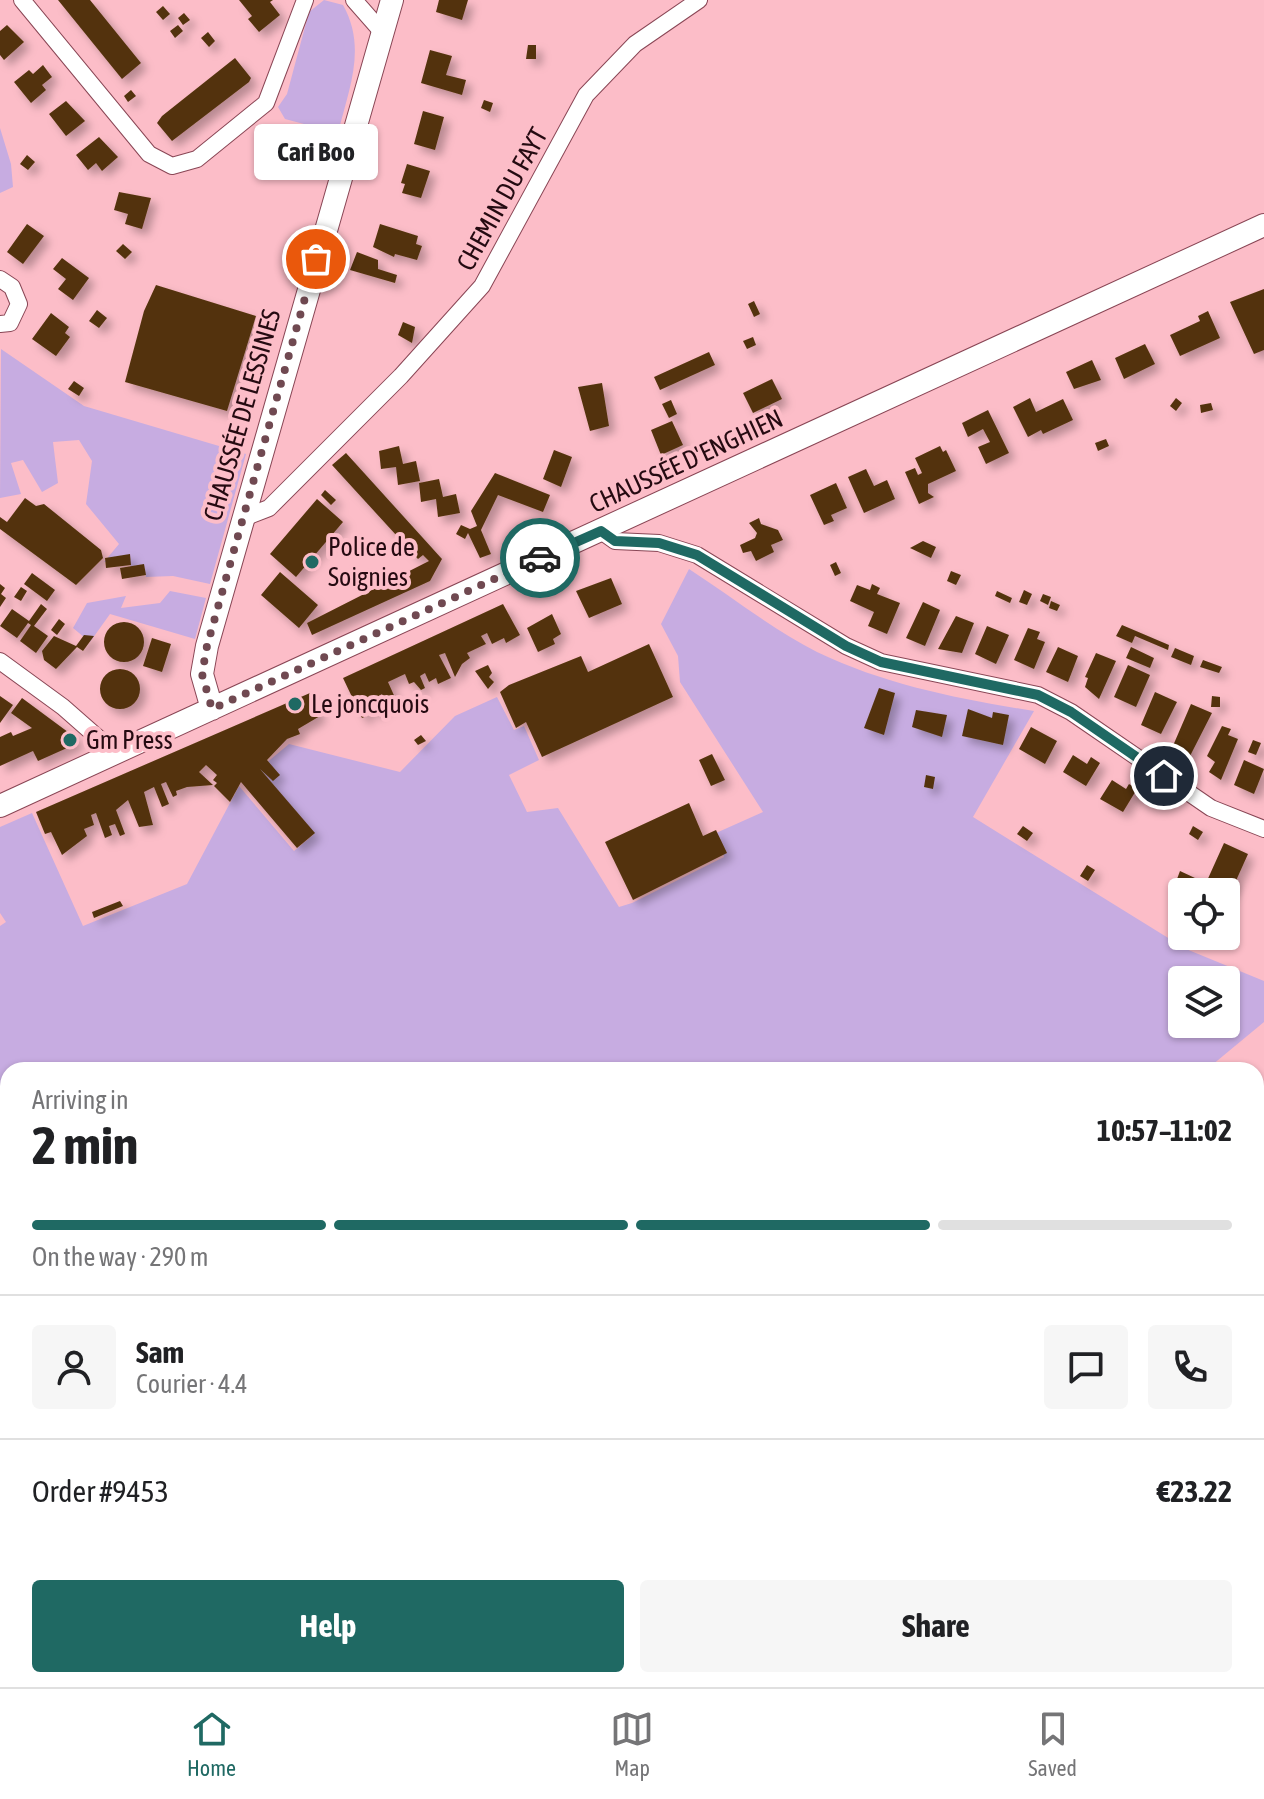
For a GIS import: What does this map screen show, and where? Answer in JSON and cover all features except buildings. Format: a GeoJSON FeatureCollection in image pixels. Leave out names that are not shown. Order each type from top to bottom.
{"type":"FeatureCollection","features":[{"type":"Feature","properties":{"kind":"main road","name":"CHAUSSÉE DE LESSINES"},"geometry":{"type":"LineString","coordinates":[[212,709],[202,674],[241,519],[392,0]]}},
{"type":"Feature","properties":{"kind":"main road","name":"CHAUSSÉE D'ENGHIEN"},"geometry":{"type":"LineString","coordinates":[[0,806],[113,751],[212,709],[1264,225]]}},
{"type":"Feature","properties":{"kind":"street"},"geometry":{"type":"LineString","coordinates":[[22,0],[149,154],[172,166],[197,159],[266,103],[305,0]]}},
{"type":"Feature","properties":{"kind":"street"},"geometry":{"type":"LineString","coordinates":[[354,0],[383,33]]}},
{"type":"Feature","properties":{"kind":"street","name":"CHEMIN DU FAYT"},"geometry":{"type":"LineString","coordinates":[[241,519],[269,508],[401,376],[482,286],[586,95],[635,44],[699,0]]}},
{"type":"Feature","properties":{"kind":"street"},"geometry":{"type":"LineString","coordinates":[[0,279],[12,287],[19,304],[10,323],[0,324]]}},
{"type":"Feature","properties":{"kind":"street"},"geometry":{"type":"LineString","coordinates":[[601,531],[615,541],[659,543],[697,555],[846,646],[881,662],[1038,695],[1071,712],[1211,808],[1264,829]]}},
{"type":"Feature","properties":{"kind":"street"},"geometry":{"type":"LineString","coordinates":[[0,661],[74,716],[113,751]]}},
{"type":"Feature","properties":{"kind":"shaded area"},"geometry":{"type":"Polygon","coordinates":[[[324,0],[343,5],[354,37],[354,68],[338,133],[285,119],[278,107],[287,94],[309,12],[324,0]]]}},
{"type":"Feature","properties":{"kind":"shaded area"},"geometry":{"type":"Polygon","coordinates":[[[0,128],[11,164],[13,187],[0,193],[0,128]]]}},
{"type":"Feature","properties":{"kind":"shaded area"},"geometry":{"type":"Polygon","coordinates":[[[1,349],[84,406],[246,454],[210,584],[173,576],[146,577],[144,567],[131,568],[129,558],[104,562],[119,544],[86,504],[92,461],[79,440],[53,442],[58,483],[42,492],[23,460],[11,463],[21,494],[0,498],[1,349]]]}},
{"type":"Feature","properties":{"kind":"shaded area"},"geometry":{"type":"Polygon","coordinates":[[[689,569],[784,634],[843,664],[923,689],[1034,711],[973,817],[1168,938],[1168,950],[1188,950],[1227,966],[1168,966],[1168,1038],[1240,1038],[1240,971],[1264,981],[1264,1022],[1216,1062],[0,1062],[0,926],[6,922],[0,913],[0,827],[32,813],[83,926],[187,884],[239,786],[294,851],[313,835],[259,769],[289,744],[400,772],[455,716],[497,697],[514,730],[524,726],[539,760],[509,775],[527,812],[558,808],[619,907],[724,857],[716,833],[763,812],[680,682],[678,656],[661,624],[689,569]]]}},
{"type":"Feature","properties":{"kind":"shaded area"},"geometry":{"type":"Polygon","coordinates":[[[170,591],[206,598],[195,639],[110,614],[90,642],[73,628],[87,603],[126,596],[121,608],[160,603],[170,591]]]}},
{"type":"Feature","properties":{"kind":"way so far"},"geometry":{"type":"LineString","coordinates":[[316,259],[207,646],[202,674],[212,709],[540,558]]}},
{"type":"Feature","properties":{"kind":"place","name":"Cari Boo"},"geometry":{"type":"Point","coordinates":[316,259]}},
{"type":"Feature","properties":{"kind":"place","name":"Police de Soignies"},"geometry":{"type":"Point","coordinates":[312,562]}},
{"type":"Feature","properties":{"kind":"place","name":"Le joncquois"},"geometry":{"type":"Point","coordinates":[295,704]}},
{"type":"Feature","properties":{"kind":"place","name":"Gm Press"},"geometry":{"type":"Point","coordinates":[70,740]}},
{"type":"Feature","properties":{"kind":"route"},"geometry":{"type":"LineString","coordinates":[[540,558],[601,531],[615,541],[659,543],[697,555],[846,646],[881,662],[1038,695],[1071,712],[1164,776]]}}]}
